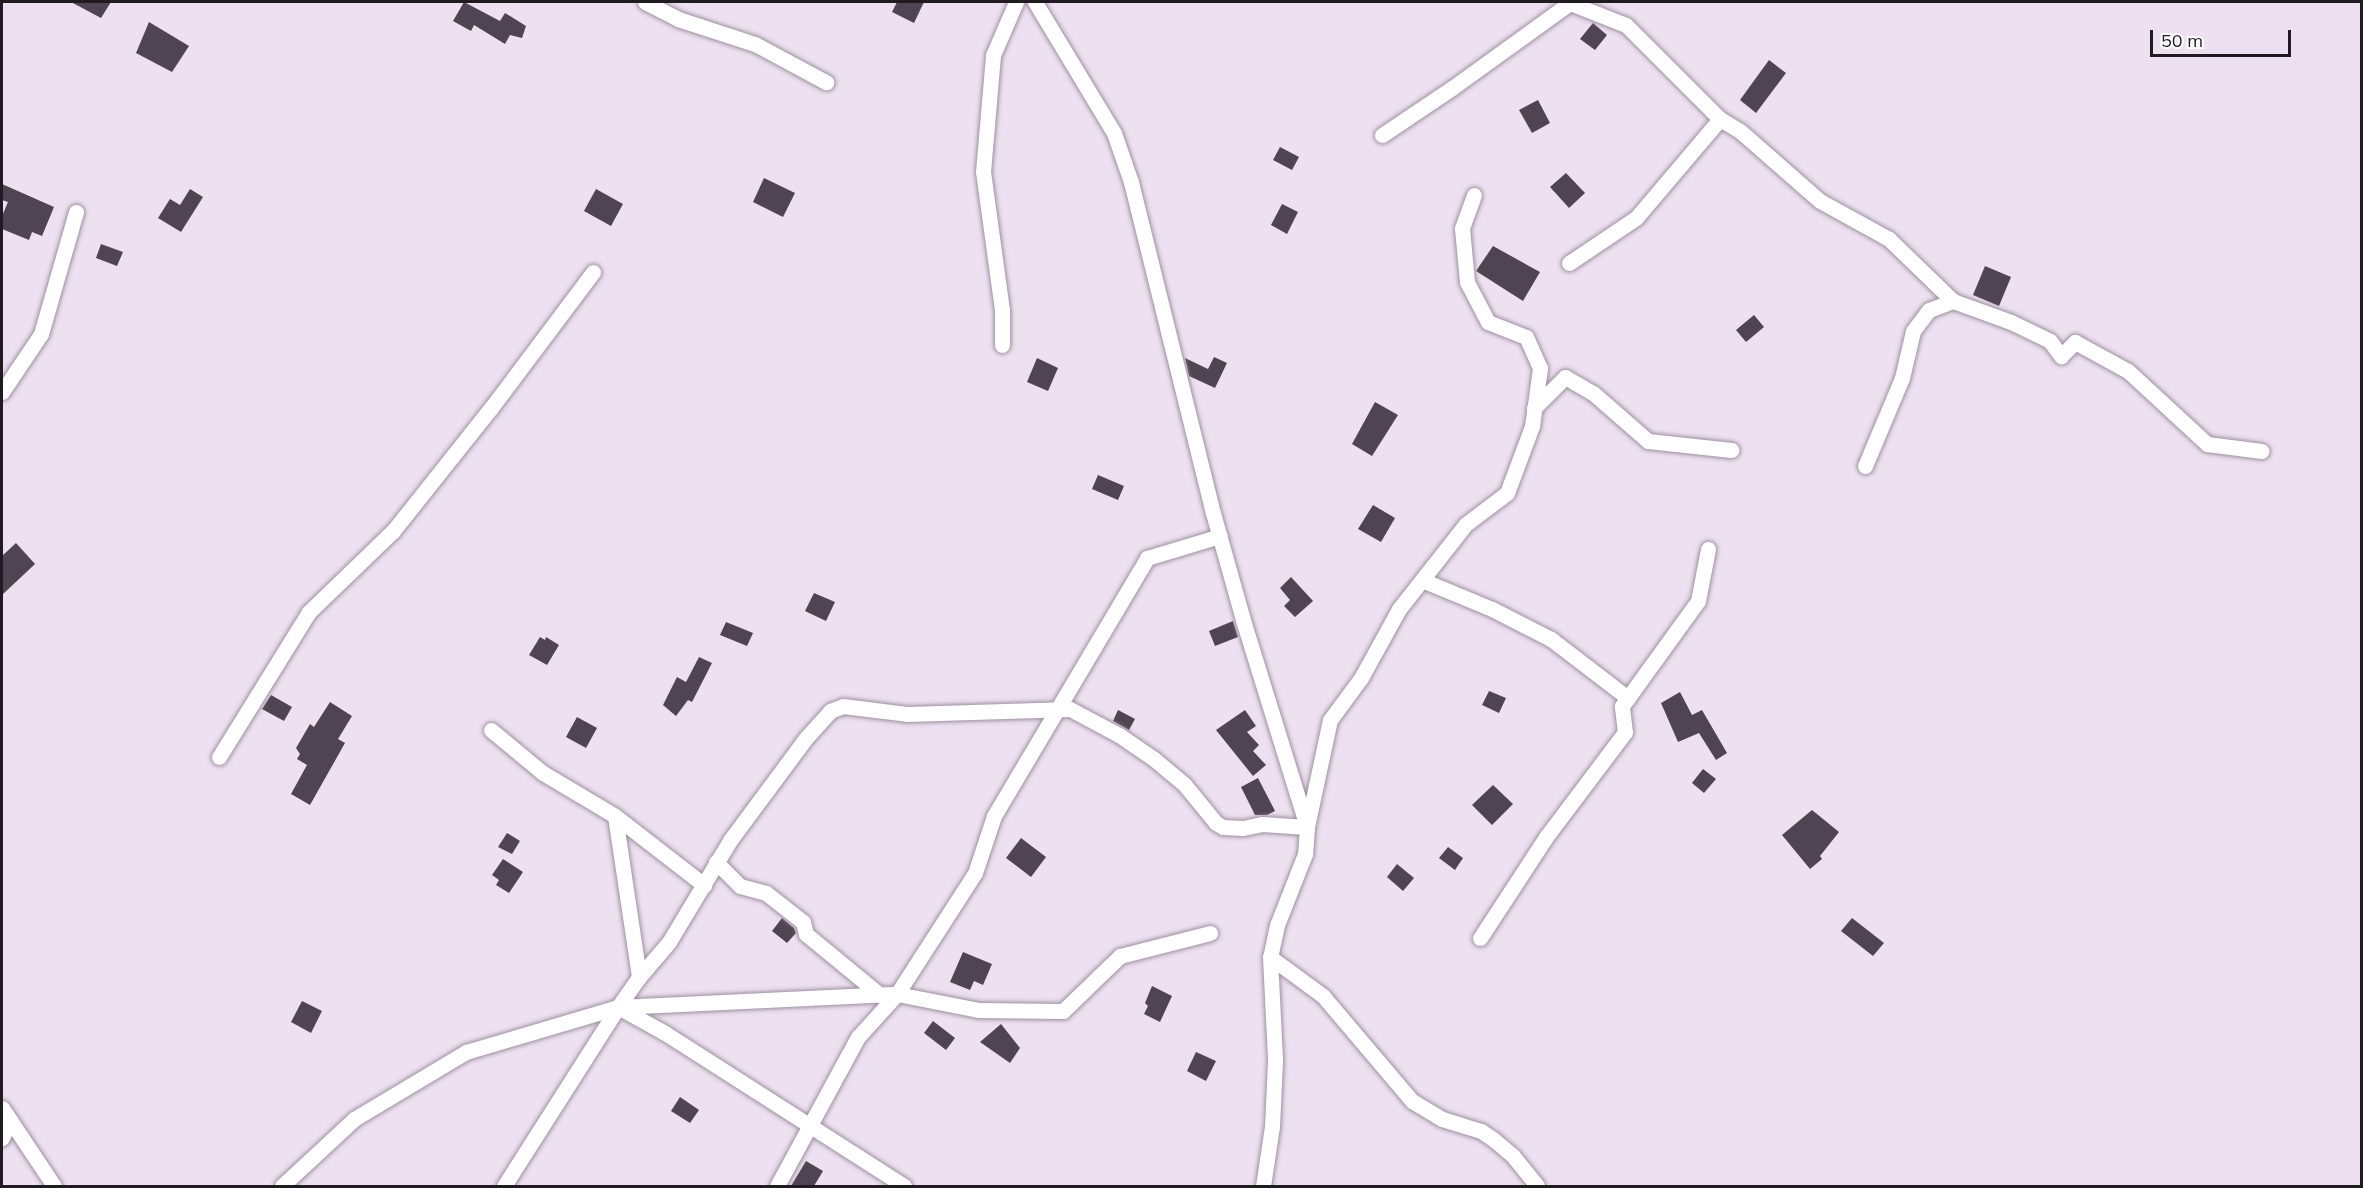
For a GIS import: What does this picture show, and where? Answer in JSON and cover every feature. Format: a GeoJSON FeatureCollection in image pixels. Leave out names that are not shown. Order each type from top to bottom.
{"type":"FeatureCollection","features":[{"type":"Feature","properties":{"kind":"street"},"geometry":{"type":"LineString","coordinates":[[645,2],[678,19],[755,44],[826,82]]}},
{"type":"Feature","properties":{"kind":"street"},"geometry":{"type":"LineString","coordinates":[[1002,345],[1002,310],[983,172],[993,55],[1016,2]]}},
{"type":"Feature","properties":{"kind":"street"},"geometry":{"type":"LineString","coordinates":[[1035,2],[1105,116],[1131,182],[1220,536],[1243,620],[1307,827]]}},
{"type":"Feature","properties":{"kind":"street"},"geometry":{"type":"LineString","coordinates":[[1382,135],[1570,3],[1626,25],[1720,119],[1740,131],[1820,201],[1889,239],[1953,301],[2012,322],[2050,341],[2061,356],[2075,342],[2128,371],[2207,444],[2262,451]]}},
{"type":"Feature","properties":{"kind":"street"},"geometry":{"type":"LineString","coordinates":[[1569,263],[1636,218],[1720,119]]}},
{"type":"Feature","properties":{"kind":"street"},"geometry":{"type":"LineString","coordinates":[[1263,1186],[1272,1126],[1275,1061],[1270,957],[1277,926],[1305,854],[1307,827],[1330,720],[1361,678],[1399,609],[1466,524],[1507,493],[1532,426],[1540,368],[1526,337],[1488,322],[1467,282],[1462,228],[1474,195]]}},
{"type":"Feature","properties":{"kind":"street"},"geometry":{"type":"LineString","coordinates":[[2,392],[41,334],[76,212]]}},
{"type":"Feature","properties":{"kind":"street"},"geometry":{"type":"LineString","coordinates":[[219,757],[309,612],[393,531],[491,408],[593,272]]}},
{"type":"Feature","properties":{"kind":"street"},"geometry":{"type":"LineString","coordinates":[[1865,466],[1902,378],[1913,331],[1929,310],[1953,301]]}},
{"type":"Feature","properties":{"kind":"street"},"geometry":{"type":"LineString","coordinates":[[1534,408],[1565,377],[1593,393],[1648,441],[1732,450]]}},
{"type":"Feature","properties":{"kind":"street"},"geometry":{"type":"LineString","coordinates":[[777,1186],[858,1038],[897,994],[975,873],[994,816],[1060,709],[1147,558],[1220,536]]}},
{"type":"Feature","properties":{"kind":"street"},"geometry":{"type":"LineString","coordinates":[[1480,939],[1546,837],[1626,732],[1622,706],[1698,601],[1708,549]]}},
{"type":"Feature","properties":{"kind":"street"},"geometry":{"type":"LineString","coordinates":[[1422,580],[1492,609],[1551,639],[1628,698]]}},
{"type":"Feature","properties":{"kind":"street"},"geometry":{"type":"LineString","coordinates":[[504,1186],[618,1006],[669,942],[716,862],[806,738],[831,711],[843,706],[907,714],[1070,709],[1119,735],[1154,759],[1184,784],[1215,823],[1223,827],[1243,828],[1262,824],[1307,827]]}},
{"type":"Feature","properties":{"kind":"street"},"geometry":{"type":"LineString","coordinates":[[491,730],[543,773],[615,816],[704,885]]}},
{"type":"Feature","properties":{"kind":"street"},"geometry":{"type":"LineString","coordinates":[[615,816],[639,977]]}},
{"type":"Feature","properties":{"kind":"street"},"geometry":{"type":"LineString","coordinates":[[716,862],[740,885],[766,893],[803,922],[806,934],[880,995]]}},
{"type":"Feature","properties":{"kind":"street"},"geometry":{"type":"LineString","coordinates":[[282,1186],[354,1119],[466,1052],[618,1006],[897,994],[980,1010],[1063,1011],[1120,956],[1210,933]]}},
{"type":"Feature","properties":{"kind":"street"},"geometry":{"type":"LineString","coordinates":[[1270,957],[1323,996],[1412,1101],[1442,1119],[1480,1131],[1493,1139],[1513,1156],[1537,1186]]}},
{"type":"Feature","properties":{"kind":"street"},"geometry":{"type":"LineString","coordinates":[[618,1006],[665,1033],[904,1186]]}},
{"type":"Feature","properties":{"kind":"street"},"geometry":{"type":"LineString","coordinates":[[2,1138],[6,1114]]}},
{"type":"Feature","properties":{"kind":"street"},"geometry":{"type":"LineString","coordinates":[[6,1114],[54,1186]]}},
{"type":"Feature","properties":{"kind":"building"},"geometry":{"type":"Polygon","coordinates":[[[71,2],[111,2],[101,18],[71,2]]]}},
{"type":"Feature","properties":{"kind":"building"},"geometry":{"type":"Polygon","coordinates":[[[464,2],[500,21],[505,13],[526,26],[522,38],[510,35],[505,44],[474,25],[471,31],[453,21],[464,2]]]}},
{"type":"Feature","properties":{"kind":"building"},"geometry":{"type":"Polygon","coordinates":[[[897,2],[924,2],[914,23],[892,12],[897,2]]]}},
{"type":"Feature","properties":{"kind":"building"},"geometry":{"type":"Polygon","coordinates":[[[149,22],[189,46],[172,72],[136,53],[149,22]]]}},
{"type":"Feature","properties":{"kind":"building"},"geometry":{"type":"Polygon","coordinates":[[[1593,23],[1607,35],[1595,50],[1580,39],[1593,23]]]}},
{"type":"Feature","properties":{"kind":"building"},"geometry":{"type":"Polygon","coordinates":[[[1769,60],[1786,73],[1756,113],[1740,100],[1769,60]]]}},
{"type":"Feature","properties":{"kind":"building"},"geometry":{"type":"Polygon","coordinates":[[[1538,100],[1550,123],[1532,133],[1519,110],[1538,100]]]}},
{"type":"Feature","properties":{"kind":"building"},"geometry":{"type":"Polygon","coordinates":[[[1280,147],[1299,157],[1292,170],[1273,160],[1280,147]]]}},
{"type":"Feature","properties":{"kind":"building"},"geometry":{"type":"Polygon","coordinates":[[[1566,173],[1585,193],[1569,208],[1550,187],[1566,173]]]}},
{"type":"Feature","properties":{"kind":"building"},"geometry":{"type":"Polygon","coordinates":[[[764,178],[795,193],[783,217],[753,202],[764,178]]]}},
{"type":"Feature","properties":{"kind":"building"},"geometry":{"type":"Polygon","coordinates":[[[2,184],[54,207],[42,236],[32,232],[29,240],[2,229],[2,216],[8,202],[2,200],[2,184]]]}},
{"type":"Feature","properties":{"kind":"building"},"geometry":{"type":"Polygon","coordinates":[[[190,189],[203,197],[181,232],[158,218],[170,199],[180,205],[190,189]]]}},
{"type":"Feature","properties":{"kind":"building"},"geometry":{"type":"Polygon","coordinates":[[[596,189],[623,204],[611,226],[584,211],[596,189]]]}},
{"type":"Feature","properties":{"kind":"building"},"geometry":{"type":"Polygon","coordinates":[[[1282,204],[1298,212],[1287,234],[1271,225],[1282,204]]]}},
{"type":"Feature","properties":{"kind":"building"},"geometry":{"type":"Polygon","coordinates":[[[101,244],[123,252],[117,266],[96,258],[101,244]]]}},
{"type":"Feature","properties":{"kind":"building"},"geometry":{"type":"Polygon","coordinates":[[[1493,246],[1540,272],[1523,301],[1476,271],[1493,246]]]}},
{"type":"Feature","properties":{"kind":"building"},"geometry":{"type":"Polygon","coordinates":[[[1985,266],[2011,277],[1999,306],[1973,295],[1985,266]]]}},
{"type":"Feature","properties":{"kind":"building"},"geometry":{"type":"Polygon","coordinates":[[[1754,315],[1764,327],[1746,342],[1736,330],[1754,315]]]}},
{"type":"Feature","properties":{"kind":"building"},"geometry":{"type":"Polygon","coordinates":[[[1214,357],[1227,363],[1215,388],[1189,376],[1185,358],[1208,369],[1214,357]]]}},
{"type":"Feature","properties":{"kind":"building"},"geometry":{"type":"Polygon","coordinates":[[[1037,358],[1058,368],[1048,391],[1027,382],[1037,358]]]}},
{"type":"Feature","properties":{"kind":"building"},"geometry":{"type":"Polygon","coordinates":[[[1375,402],[1398,415],[1372,456],[1352,444],[1375,402]]]}},
{"type":"Feature","properties":{"kind":"building"},"geometry":{"type":"Polygon","coordinates":[[[1098,475],[1124,486],[1118,500],[1092,489],[1098,475]]]}},
{"type":"Feature","properties":{"kind":"building"},"geometry":{"type":"Polygon","coordinates":[[[1373,505],[1395,518],[1381,542],[1358,529],[1373,505]]]}},
{"type":"Feature","properties":{"kind":"building"},"geometry":{"type":"Polygon","coordinates":[[[16,543],[35,564],[2,595],[2,556],[16,543]]]}},
{"type":"Feature","properties":{"kind":"building"},"geometry":{"type":"Polygon","coordinates":[[[1291,577],[1313,601],[1295,617],[1284,606],[1290,600],[1280,588],[1291,577]]]}},
{"type":"Feature","properties":{"kind":"building"},"geometry":{"type":"Polygon","coordinates":[[[814,593],[835,602],[826,621],[805,611],[814,593]]]}},
{"type":"Feature","properties":{"kind":"building"},"geometry":{"type":"Polygon","coordinates":[[[1233,621],[1238,637],[1215,646],[1209,631],[1233,621]]]}},
{"type":"Feature","properties":{"kind":"building"},"geometry":{"type":"Polygon","coordinates":[[[726,622],[753,633],[747,646],[720,635],[726,622]]]}},
{"type":"Feature","properties":{"kind":"building"},"geometry":{"type":"Polygon","coordinates":[[[540,637],[545,640],[546,637],[559,645],[547,665],[529,655],[540,637]]]}},
{"type":"Feature","properties":{"kind":"building"},"geometry":{"type":"Polygon","coordinates":[[[699,657],[712,663],[692,702],[688,700],[676,716],[663,705],[677,677],[686,682],[699,657]]]}},
{"type":"Feature","properties":{"kind":"building"},"geometry":{"type":"Polygon","coordinates":[[[1489,691],[1506,698],[1499,713],[1482,705],[1489,691]]]}},
{"type":"Feature","properties":{"kind":"building"},"geometry":{"type":"Polygon","coordinates":[[[1680,692],[1692,715],[1702,710],[1727,753],[1716,760],[1699,733],[1678,742],[1661,703],[1680,692]]]}},
{"type":"Feature","properties":{"kind":"building"},"geometry":{"type":"Polygon","coordinates":[[[271,695],[292,707],[284,721],[262,709],[271,695]]]}},
{"type":"Feature","properties":{"kind":"building"},"geometry":{"type":"Polygon","coordinates":[[[330,702],[352,716],[338,739],[345,743],[310,805],[291,794],[307,765],[297,759],[300,754],[296,748],[310,724],[314,727],[330,702]]]}},
{"type":"Feature","properties":{"kind":"building"},"geometry":{"type":"Polygon","coordinates":[[[1118,710],[1135,719],[1129,730],[1113,721],[1118,710]]]}},
{"type":"Feature","properties":{"kind":"building"},"geometry":{"type":"Polygon","coordinates":[[[1245,710],[1256,726],[1247,732],[1259,745],[1253,751],[1266,765],[1253,776],[1216,730],[1245,710]]]}},
{"type":"Feature","properties":{"kind":"building"},"geometry":{"type":"Polygon","coordinates":[[[577,717],[597,728],[586,748],[566,737],[577,717]]]}},
{"type":"Feature","properties":{"kind":"building"},"geometry":{"type":"Polygon","coordinates":[[[1703,769],[1716,779],[1704,793],[1692,783],[1703,769]]]}},
{"type":"Feature","properties":{"kind":"building"},"geometry":{"type":"Polygon","coordinates":[[[1258,778],[1275,811],[1267,815],[1255,815],[1241,787],[1258,778]]]}},
{"type":"Feature","properties":{"kind":"building"},"geometry":{"type":"Polygon","coordinates":[[[1493,785],[1513,804],[1492,825],[1472,805],[1493,785]]]}},
{"type":"Feature","properties":{"kind":"building"},"geometry":{"type":"Polygon","coordinates":[[[1812,810],[1839,832],[1820,856],[1822,859],[1810,869],[1782,835],[1812,810]]]}},
{"type":"Feature","properties":{"kind":"building"},"geometry":{"type":"Polygon","coordinates":[[[507,833],[520,841],[512,854],[498,847],[507,833]]]}},
{"type":"Feature","properties":{"kind":"building"},"geometry":{"type":"Polygon","coordinates":[[[1021,838],[1046,857],[1031,877],[1006,858],[1021,838]]]}},
{"type":"Feature","properties":{"kind":"building"},"geometry":{"type":"Polygon","coordinates":[[[1448,847],[1463,858],[1455,870],[1439,858],[1448,847]]]}},
{"type":"Feature","properties":{"kind":"building"},"geometry":{"type":"Polygon","coordinates":[[[503,859],[523,872],[509,893],[496,885],[499,880],[492,875],[503,859]]]}},
{"type":"Feature","properties":{"kind":"building"},"geometry":{"type":"Polygon","coordinates":[[[1397,864],[1414,878],[1403,891],[1387,877],[1397,864]]]}},
{"type":"Feature","properties":{"kind":"building"},"geometry":{"type":"Polygon","coordinates":[[[782,918],[794,928],[796,933],[787,943],[772,931],[782,918]]]}},
{"type":"Feature","properties":{"kind":"building"},"geometry":{"type":"Polygon","coordinates":[[[1852,918],[1884,943],[1873,956],[1841,931],[1852,918]]]}},
{"type":"Feature","properties":{"kind":"building"},"geometry":{"type":"Polygon","coordinates":[[[963,952],[992,964],[983,985],[974,981],[970,990],[950,982],[963,952]]]}},
{"type":"Feature","properties":{"kind":"building"},"geometry":{"type":"Polygon","coordinates":[[[1152,986],[1172,996],[1160,1022],[1144,1014],[1148,1006],[1145,1003],[1152,986]]]}},
{"type":"Feature","properties":{"kind":"building"},"geometry":{"type":"Polygon","coordinates":[[[302,1001],[322,1011],[311,1033],[291,1022],[302,1001]]]}},
{"type":"Feature","properties":{"kind":"building"},"geometry":{"type":"Polygon","coordinates":[[[933,1021],[955,1038],[946,1050],[924,1033],[933,1021]]]}},
{"type":"Feature","properties":{"kind":"building"},"geometry":{"type":"Polygon","coordinates":[[[1001,1024],[1020,1048],[1010,1063],[980,1042],[1001,1024]]]}},
{"type":"Feature","properties":{"kind":"building"},"geometry":{"type":"Polygon","coordinates":[[[1196,1052],[1216,1061],[1206,1081],[1187,1071],[1196,1052]]]}},
{"type":"Feature","properties":{"kind":"building"},"geometry":{"type":"Polygon","coordinates":[[[680,1097],[699,1110],[690,1123],[671,1111],[680,1097]]]}},
{"type":"Feature","properties":{"kind":"building"},"geometry":{"type":"Polygon","coordinates":[[[806,1161],[823,1171],[814,1186],[791,1186],[806,1161]]]}}]}
